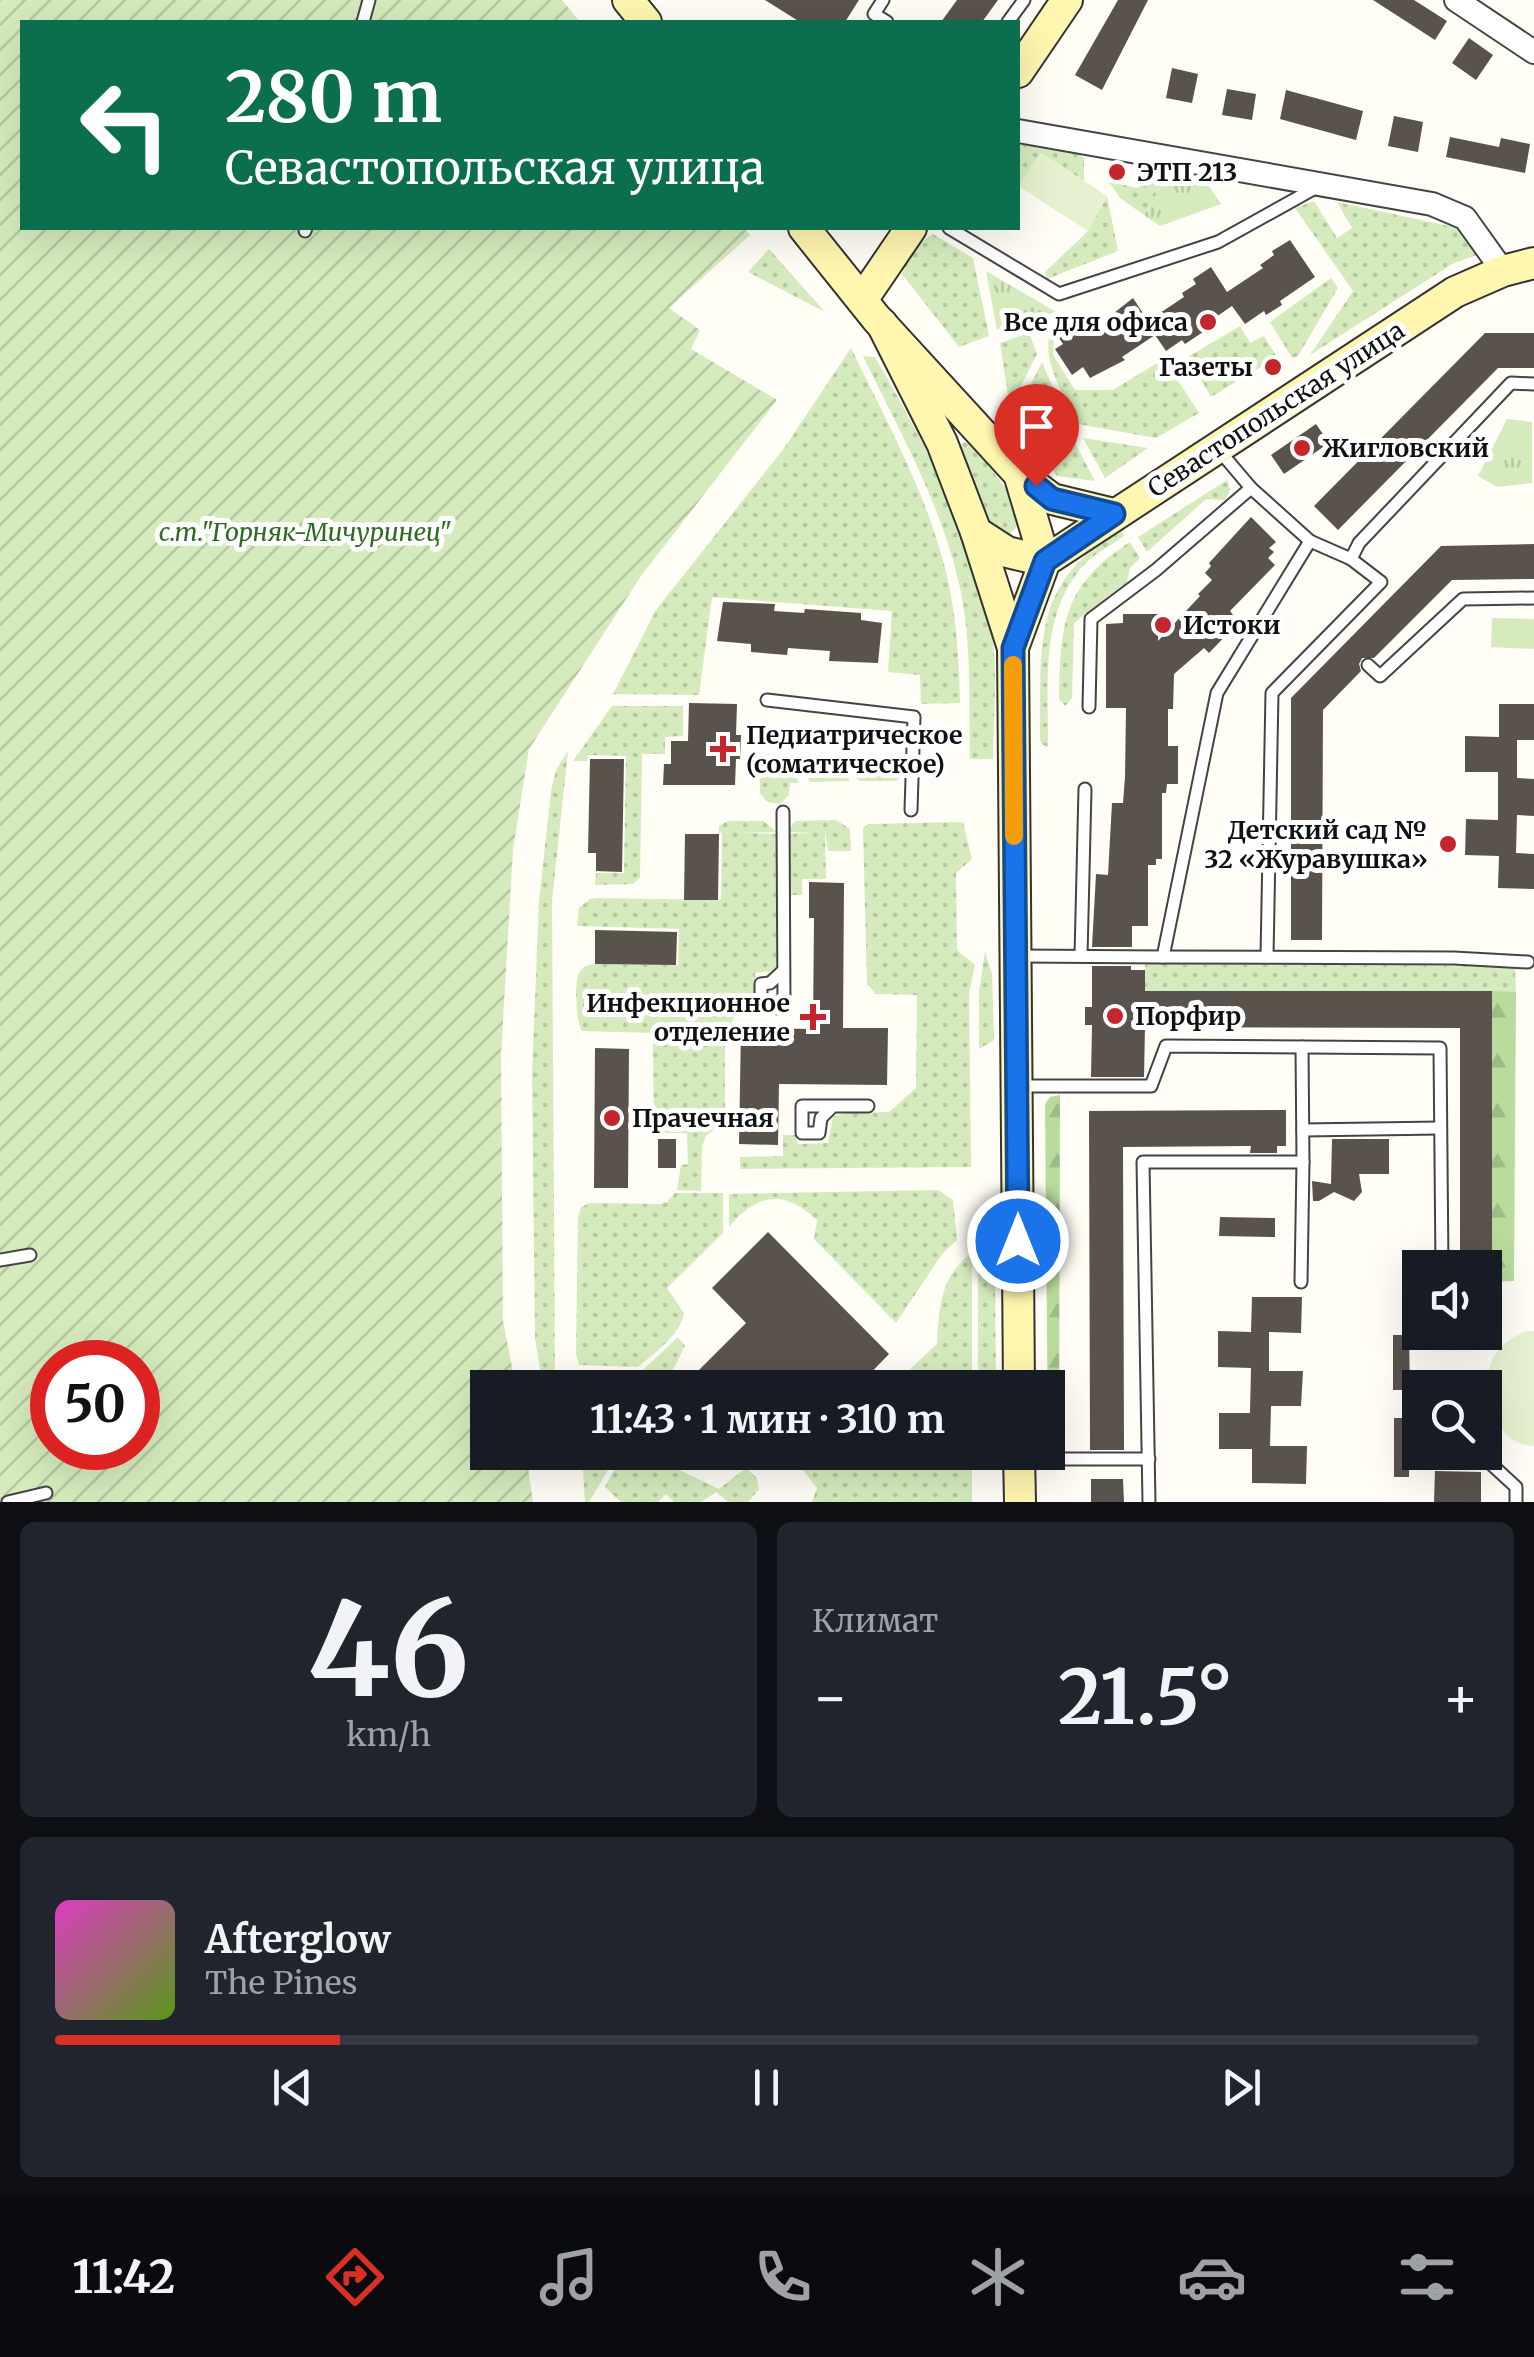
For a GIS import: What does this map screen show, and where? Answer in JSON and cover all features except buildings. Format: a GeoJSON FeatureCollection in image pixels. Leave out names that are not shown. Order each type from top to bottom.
{"type":"FeatureCollection","features":[{"type":"Feature","properties":{"kind":"main road"},"geometry":{"type":"LineString","coordinates":[[628,0],[644,20]]}},
{"type":"Feature","properties":{"kind":"main road"},"geometry":{"type":"LineString","coordinates":[[1020,69],[1066,0]]}},
{"type":"Feature","properties":{"kind":"main road"},"geometry":{"type":"LineString","coordinates":[[806,230],[882,324],[1019,474],[1052,499],[1114,514]]}},
{"type":"Feature","properties":{"kind":"main road"},"geometry":{"type":"LineString","coordinates":[[862,300],[911,230]]}},
{"type":"Feature","properties":{"kind":"main road","name":"Севастопольская улица"},"geometry":{"type":"LineString","coordinates":[[1045,561],[1455,292],[1503,271],[1534,263]]}},
{"type":"Feature","properties":{"kind":"main road"},"geometry":{"type":"LineString","coordinates":[[882,324],[942,442],[1013,648],[1019,1370]]}},
{"type":"Feature","properties":{"kind":"main road"},"geometry":{"type":"LineString","coordinates":[[942,442],[972,419]]}},
{"type":"Feature","properties":{"kind":"main road"},"geometry":{"type":"LineString","coordinates":[[1013,648],[1045,561],[1019,474]]}},
{"type":"Feature","properties":{"kind":"main road"},"geometry":{"type":"LineString","coordinates":[[976,532],[1007,552],[1045,561]]}},
{"type":"Feature","properties":{"kind":"main road"},"geometry":{"type":"LineString","coordinates":[[1020,1470],[1020,1502]]}},
{"type":"Feature","properties":{"kind":"street"},"geometry":{"type":"LineString","coordinates":[[1456,0],[1534,50]]}},
{"type":"Feature","properties":{"kind":"street"},"geometry":{"type":"LineString","coordinates":[[1020,132],[1432,204],[1465,218],[1503,271]]}},
{"type":"Feature","properties":{"kind":"lane"},"geometry":{"type":"LineString","coordinates":[[883,0],[874,14],[884,20]]}},
{"type":"Feature","properties":{"kind":"lane"},"geometry":{"type":"LineString","coordinates":[[953,230],[1058,294],[1218,242],[1321,185]]}},
{"type":"Feature","properties":{"kind":"lane"},"geometry":{"type":"LineString","coordinates":[[1351,559],[1358,543],[1511,383],[1534,384]]}},
{"type":"Feature","properties":{"kind":"lane"},"geometry":{"type":"LineString","coordinates":[[1218,448],[1251,488],[1310,541],[1351,559],[1381,582],[1272,693],[1268,957]]}},
{"type":"Feature","properties":{"kind":"lane"},"geometry":{"type":"LineString","coordinates":[[1088,706],[1091,619],[1156,570],[1251,488]]}},
{"type":"Feature","properties":{"kind":"lane"},"geometry":{"type":"LineString","coordinates":[[1162,956],[1217,693],[1310,541]]}},
{"type":"Feature","properties":{"kind":"lane"},"geometry":{"type":"LineString","coordinates":[[1368,665],[1380,676],[1463,599],[1534,598]]}},
{"type":"Feature","properties":{"kind":"lane"},"geometry":{"type":"LineString","coordinates":[[1332,632],[1344,644]]}},
{"type":"Feature","properties":{"kind":"lane"},"geometry":{"type":"LineString","coordinates":[[768,700],[914,717],[911,810]]}},
{"type":"Feature","properties":{"kind":"lane"},"geometry":{"type":"LineString","coordinates":[[1081,956],[1085,789]]}},
{"type":"Feature","properties":{"kind":"lane"},"geometry":{"type":"LineString","coordinates":[[783,812],[784,970]]}},
{"type":"Feature","properties":{"kind":"lane"},"geometry":{"type":"LineString","coordinates":[[1015,956],[1454,958],[1528,962]]}},
{"type":"Feature","properties":{"kind":"lane"},"geometry":{"type":"LineString","coordinates":[[1016,1086],[1152,1086],[1166,1046],[1440,1048],[1442,1250]]}},
{"type":"Feature","properties":{"kind":"lane"},"geometry":{"type":"LineString","coordinates":[[1302,1047],[1302,1282]]}},
{"type":"Feature","properties":{"kind":"lane"},"geometry":{"type":"LineString","coordinates":[[832,1106],[868,1106]]}},
{"type":"Feature","properties":{"kind":"lane"},"geometry":{"type":"LineString","coordinates":[[1303,1130],[1440,1128]]}},
{"type":"Feature","properties":{"kind":"lane"},"geometry":{"type":"LineString","coordinates":[[1150,1502],[1143,1162],[1302,1162]]}},
{"type":"Feature","properties":{"kind":"lane"},"geometry":{"type":"LineString","coordinates":[[0,1260],[30,1255]]}},
{"type":"Feature","properties":{"kind":"lane"},"geometry":{"type":"LineString","coordinates":[[1065,1457],[1148,1460]]}},
{"type":"Feature","properties":{"kind":"lane"},"geometry":{"type":"LineString","coordinates":[[1498,1470],[1516,1487],[1516,1502]]}},
{"type":"Feature","properties":{"kind":"lane"},"geometry":{"type":"LineString","coordinates":[[8,1502],[46,1492]]}},
{"type":"Feature","properties":{"kind":"green space","name":"с.т.\"Горняк-Мичуринец\""},"geometry":{"type":"Polygon","coordinates":[[[0,0],[562,0],[578,20],[20,20],[20,230],[746,230],[750,235],[669,308],[700,330],[691,349],[777,400],[641,576],[529,749],[513,849],[501,1055],[503,1321],[513,1370],[470,1370],[470,1470],[528,1470],[533,1502],[0,1502],[0,0]]]}},
{"type":"Feature","properties":{"kind":"green space"},"geometry":{"type":"Polygon","coordinates":[[[1020,144],[1079,154],[1084,158],[1084,181],[1041,153],[1020,184],[1020,144]]]}},
{"type":"Feature","properties":{"kind":"green space"},"geometry":{"type":"Polygon","coordinates":[[[1041,153],[1107,196],[1088,231],[1020,187],[1041,153]]]}},
{"type":"Feature","properties":{"kind":"green space"},"geometry":{"type":"Polygon","coordinates":[[[1151,171],[1170,171],[1144,215],[1120,198],[1109,182],[1138,188],[1151,171]]]}},
{"type":"Feature","properties":{"kind":"green space"},"geometry":{"type":"Polygon","coordinates":[[[1170,171],[1202,176],[1221,204],[1160,226],[1144,215],[1170,171]]]}},
{"type":"Feature","properties":{"kind":"green space"},"geometry":{"type":"Polygon","coordinates":[[[1107,196],[1118,251],[1047,279],[1045,272],[1088,231],[1107,196]]]}},
{"type":"Feature","properties":{"kind":"green space"},"geometry":{"type":"Polygon","coordinates":[[[1314,201],[1337,238],[1352,228],[1337,202],[1454,227],[1468,236],[1480,254],[1454,263],[1310,355],[1353,291],[1295,208],[1314,201]]]}},
{"type":"Feature","properties":{"kind":"green space"},"geometry":{"type":"Polygon","coordinates":[[[933,234],[973,258],[989,336],[959,347],[902,274],[914,251],[933,234]]]}},
{"type":"Feature","properties":{"kind":"green space"},"geometry":{"type":"Polygon","coordinates":[[[769,249],[825,312],[748,272],[769,249]]]}},
{"type":"Feature","properties":{"kind":"green space"},"geometry":{"type":"Polygon","coordinates":[[[986,271],[1056,312],[997,330],[986,271]]]}},
{"type":"Feature","properties":{"kind":"green space"},"geometry":{"type":"Polygon","coordinates":[[[1331,278],[1338,288],[1298,356],[1292,358],[1270,322],[1331,278]]]}},
{"type":"Feature","properties":{"kind":"green space"},"geometry":{"type":"Polygon","coordinates":[[[1240,326],[1250,343],[1264,336],[1277,357],[1211,397],[1188,357],[1240,326]]]}},
{"type":"Feature","properties":{"kind":"green space"},"geometry":{"type":"Polygon","coordinates":[[[1051,330],[1053,355],[1075,390],[1113,390],[1164,359],[1199,413],[1156,438],[1078,424],[1051,366],[1051,330]]]}},
{"type":"Feature","properties":{"kind":"green space"},"geometry":{"type":"Polygon","coordinates":[[[1029,333],[1037,354],[1010,408],[1000,343],[1029,333]]]}},
{"type":"Feature","properties":{"kind":"green space"},"geometry":{"type":"Polygon","coordinates":[[[851,348],[906,462],[940,551],[954,612],[960,703],[921,704],[920,675],[888,672],[892,611],[712,597],[699,695],[613,694],[656,610],[785,447],[851,348]]]}},
{"type":"Feature","properties":{"kind":"green space"},"geometry":{"type":"Polygon","coordinates":[[[863,356],[875,357],[911,421],[945,489],[973,559],[993,646],[993,759],[970,759],[966,626],[951,553],[917,467],[863,356]]]}},
{"type":"Feature","properties":{"kind":"green space"},"geometry":{"type":"Polygon","coordinates":[[[1042,362],[1068,423],[1016,414],[1042,362]]]}},
{"type":"Feature","properties":{"kind":"green space"},"geometry":{"type":"Polygon","coordinates":[[[1507,419],[1532,422],[1532,483],[1497,487],[1478,476],[1507,419]]]}},
{"type":"Feature","properties":{"kind":"green space"},"geometry":{"type":"Polygon","coordinates":[[[1020,427],[1072,437],[1095,481],[1057,476],[1020,427]]]}},
{"type":"Feature","properties":{"kind":"green space"},"geometry":{"type":"Polygon","coordinates":[[[1083,438],[1148,448],[1105,478],[1083,438]]]}},
{"type":"Feature","properties":{"kind":"green space"},"geometry":{"type":"Polygon","coordinates":[[[964,442],[974,446],[1020,508],[1021,522],[1010,534],[1001,535],[986,523],[957,447],[964,442]]]}},
{"type":"Feature","properties":{"kind":"green space"},"geometry":{"type":"Polygon","coordinates":[[[1227,480],[1230,490],[1225,500],[1206,499],[1147,552],[1138,537],[1227,480]]]}},
{"type":"Feature","properties":{"kind":"green space"},"geometry":{"type":"Polygon","coordinates":[[[1122,531],[1124,536],[1081,568],[1058,609],[1049,654],[1048,747],[1041,744],[1040,737],[1041,668],[1046,623],[1053,602],[1077,564],[1122,531]]]}},
{"type":"Feature","properties":{"kind":"green space"},"geometry":{"type":"Polygon","coordinates":[[[1130,542],[1140,558],[1130,568],[1127,582],[1074,623],[1072,698],[1065,706],[1059,699],[1061,649],[1070,609],[1090,575],[1130,542]]]}},
{"type":"Feature","properties":{"kind":"green space"},"geometry":{"type":"Polygon","coordinates":[[[1492,618],[1534,619],[1534,649],[1491,647],[1492,618]]]}},
{"type":"Feature","properties":{"kind":"green space"},"geometry":{"type":"Polygon","coordinates":[[[612,706],[683,706],[683,736],[665,737],[665,754],[642,754],[640,877],[633,884],[595,885],[596,873],[624,873],[626,756],[588,755],[587,761],[573,761],[612,706]]]}},
{"type":"Feature","properties":{"kind":"green space"},"geometry":{"type":"Polygon","coordinates":[[[568,751],[552,901],[555,1370],[540,1370],[535,1338],[532,1074],[539,901],[556,770],[568,751]]]}},
{"type":"Feature","properties":{"kind":"green space"},"geometry":{"type":"Polygon","coordinates":[[[760,754],[783,755],[799,783],[790,783],[789,795],[780,804],[767,802],[760,793],[760,754]]]}},
{"type":"Feature","properties":{"kind":"green space"},"geometry":{"type":"Polygon","coordinates":[[[793,755],[835,757],[850,781],[810,782],[793,755]]]}},
{"type":"Feature","properties":{"kind":"green space"},"geometry":{"type":"Polygon","coordinates":[[[843,757],[907,761],[903,775],[896,781],[859,781],[843,757]]]}},
{"type":"Feature","properties":{"kind":"green space"},"geometry":{"type":"Polygon","coordinates":[[[836,820],[850,829],[851,851],[828,851],[825,831],[826,879],[802,879],[802,895],[789,895],[787,834],[811,833],[788,832],[795,821],[836,820]]]}},
{"type":"Feature","properties":{"kind":"green space"},"geometry":{"type":"Polygon","coordinates":[[[728,821],[763,821],[777,832],[738,833],[780,834],[779,966],[755,973],[756,1008],[736,1011],[727,1035],[582,1031],[576,993],[582,969],[593,964],[678,965],[679,929],[577,926],[579,908],[597,898],[721,900],[719,826],[728,821]]]}},
{"type":"Feature","properties":{"kind":"green space"},"geometry":{"type":"Polygon","coordinates":[[[963,822],[972,859],[956,873],[957,950],[975,965],[969,992],[971,1167],[740,1169],[740,1157],[783,1156],[783,1135],[795,1135],[798,1144],[828,1143],[833,1117],[844,1113],[889,1112],[916,1088],[917,995],[876,994],[867,984],[863,828],[869,824],[963,822]]]}},
{"type":"Feature","properties":{"kind":"green space"},"geometry":{"type":"Polygon","coordinates":[[[985,951],[992,974],[994,1040],[979,1049],[979,992],[985,951]]]}},
{"type":"Feature","properties":{"kind":"green space"},"geometry":{"type":"Polygon","coordinates":[[[1145,964],[1515,966],[1516,992],[1145,991],[1145,964]]]}},
{"type":"Feature","properties":{"kind":"green space"},"geometry":{"type":"Polygon","coordinates":[[[1492,991],[1516,992],[1514,1281],[1502,1282],[1502,1250],[1492,1250],[1492,991]]]}},
{"type":"Feature","properties":{"kind":"green space"},"geometry":{"type":"Polygon","coordinates":[[[653,1041],[725,1043],[725,1121],[706,1136],[702,1146],[701,1191],[677,1190],[681,1165],[688,1164],[687,1133],[654,1133],[653,1041]]]}},
{"type":"Feature","properties":{"kind":"green space"},"geometry":{"type":"Polygon","coordinates":[[[1060,1095],[1059,1370],[1047,1370],[1045,1104],[1050,1097],[1060,1095]]]}},
{"type":"Feature","properties":{"kind":"green space"},"geometry":{"type":"Polygon","coordinates":[[[938,1190],[953,1200],[957,1240],[942,1254],[896,1323],[814,1239],[817,1220],[793,1203],[771,1199],[761,1202],[729,1227],[729,1194],[938,1190]]]}},
{"type":"Feature","properties":{"kind":"green space"},"geometry":{"type":"Polygon","coordinates":[[[675,1193],[723,1193],[723,1233],[667,1288],[684,1313],[678,1329],[638,1367],[579,1365],[576,1352],[581,1207],[590,1203],[660,1204],[675,1193]]]}},
{"type":"Feature","properties":{"kind":"green space"},"geometry":{"type":"Polygon","coordinates":[[[978,1251],[990,1254],[995,1265],[996,1370],[978,1370],[978,1251]]]}},
{"type":"Feature","properties":{"kind":"green space"},"geometry":{"type":"Polygon","coordinates":[[[972,1253],[972,1370],[909,1370],[937,1344],[943,1294],[961,1262],[972,1253]]]}},
{"type":"Feature","properties":{"kind":"green space"},"geometry":{"type":"Polygon","coordinates":[[[1534,1331],[1534,1446],[1521,1444],[1502,1429],[1502,1370],[1489,1370],[1497,1352],[1509,1340],[1534,1331]]]}},
{"type":"Feature","properties":{"kind":"green space"},"geometry":{"type":"Polygon","coordinates":[[[678,1337],[685,1346],[673,1370],[643,1370],[678,1337]]]}},
{"type":"Feature","properties":{"kind":"green space"},"geometry":{"type":"Polygon","coordinates":[[[583,1470],[608,1470],[589,1502],[585,1502],[583,1470]]]}},
{"type":"Feature","properties":{"kind":"green space"},"geometry":{"type":"Polygon","coordinates":[[[614,1470],[679,1470],[719,1489],[748,1470],[757,1478],[759,1489],[748,1502],[728,1502],[716,1492],[701,1502],[674,1502],[666,1494],[658,1502],[621,1502],[605,1487],[614,1470]]]}},
{"type":"Feature","properties":{"kind":"green space"},"geometry":{"type":"Polygon","coordinates":[[[803,1470],[972,1470],[972,1502],[812,1502],[817,1488],[803,1470]]]}},
{"type":"Feature","properties":{"kind":"slow traffic"},"geometry":{"type":"LineString","coordinates":[[1013,665],[1014,836]]}},
{"type":"Feature","properties":{"kind":"place","name":"ЭТП 213"},"geometry":{"type":"Point","coordinates":[1117,172]}},
{"type":"Feature","properties":{"kind":"place","name":"Все для офиса"},"geometry":{"type":"Point","coordinates":[1208,322]}},
{"type":"Feature","properties":{"kind":"place","name":"Газеты"},"geometry":{"type":"Point","coordinates":[1273,367]}},
{"type":"Feature","properties":{"kind":"place","name":"Жигловский"},"geometry":{"type":"Point","coordinates":[1302,448]}},
{"type":"Feature","properties":{"kind":"place","name":"Истоки"},"geometry":{"type":"Point","coordinates":[1163,625]}},
{"type":"Feature","properties":{"kind":"place","name":"Педиатрическое (соматическое)"},"geometry":{"type":"Point","coordinates":[723,749]}},
{"type":"Feature","properties":{"kind":"place","name":"Детский сад № 32 «Журавушка»"},"geometry":{"type":"Point","coordinates":[1448,844]}},
{"type":"Feature","properties":{"kind":"place","name":"Порфир"},"geometry":{"type":"Point","coordinates":[1115,1016]}},
{"type":"Feature","properties":{"kind":"place","name":"Инфекционное отделение"},"geometry":{"type":"Point","coordinates":[813,1017]}},
{"type":"Feature","properties":{"kind":"place","name":"Прачечная"},"geometry":{"type":"Point","coordinates":[612,1118]}},
{"type":"Feature","properties":{"kind":"route"},"geometry":{"type":"LineString","coordinates":[[1018,1241],[1013,648],[1045,561],[1114,514],[1052,499],[1036,486]]}}]}
